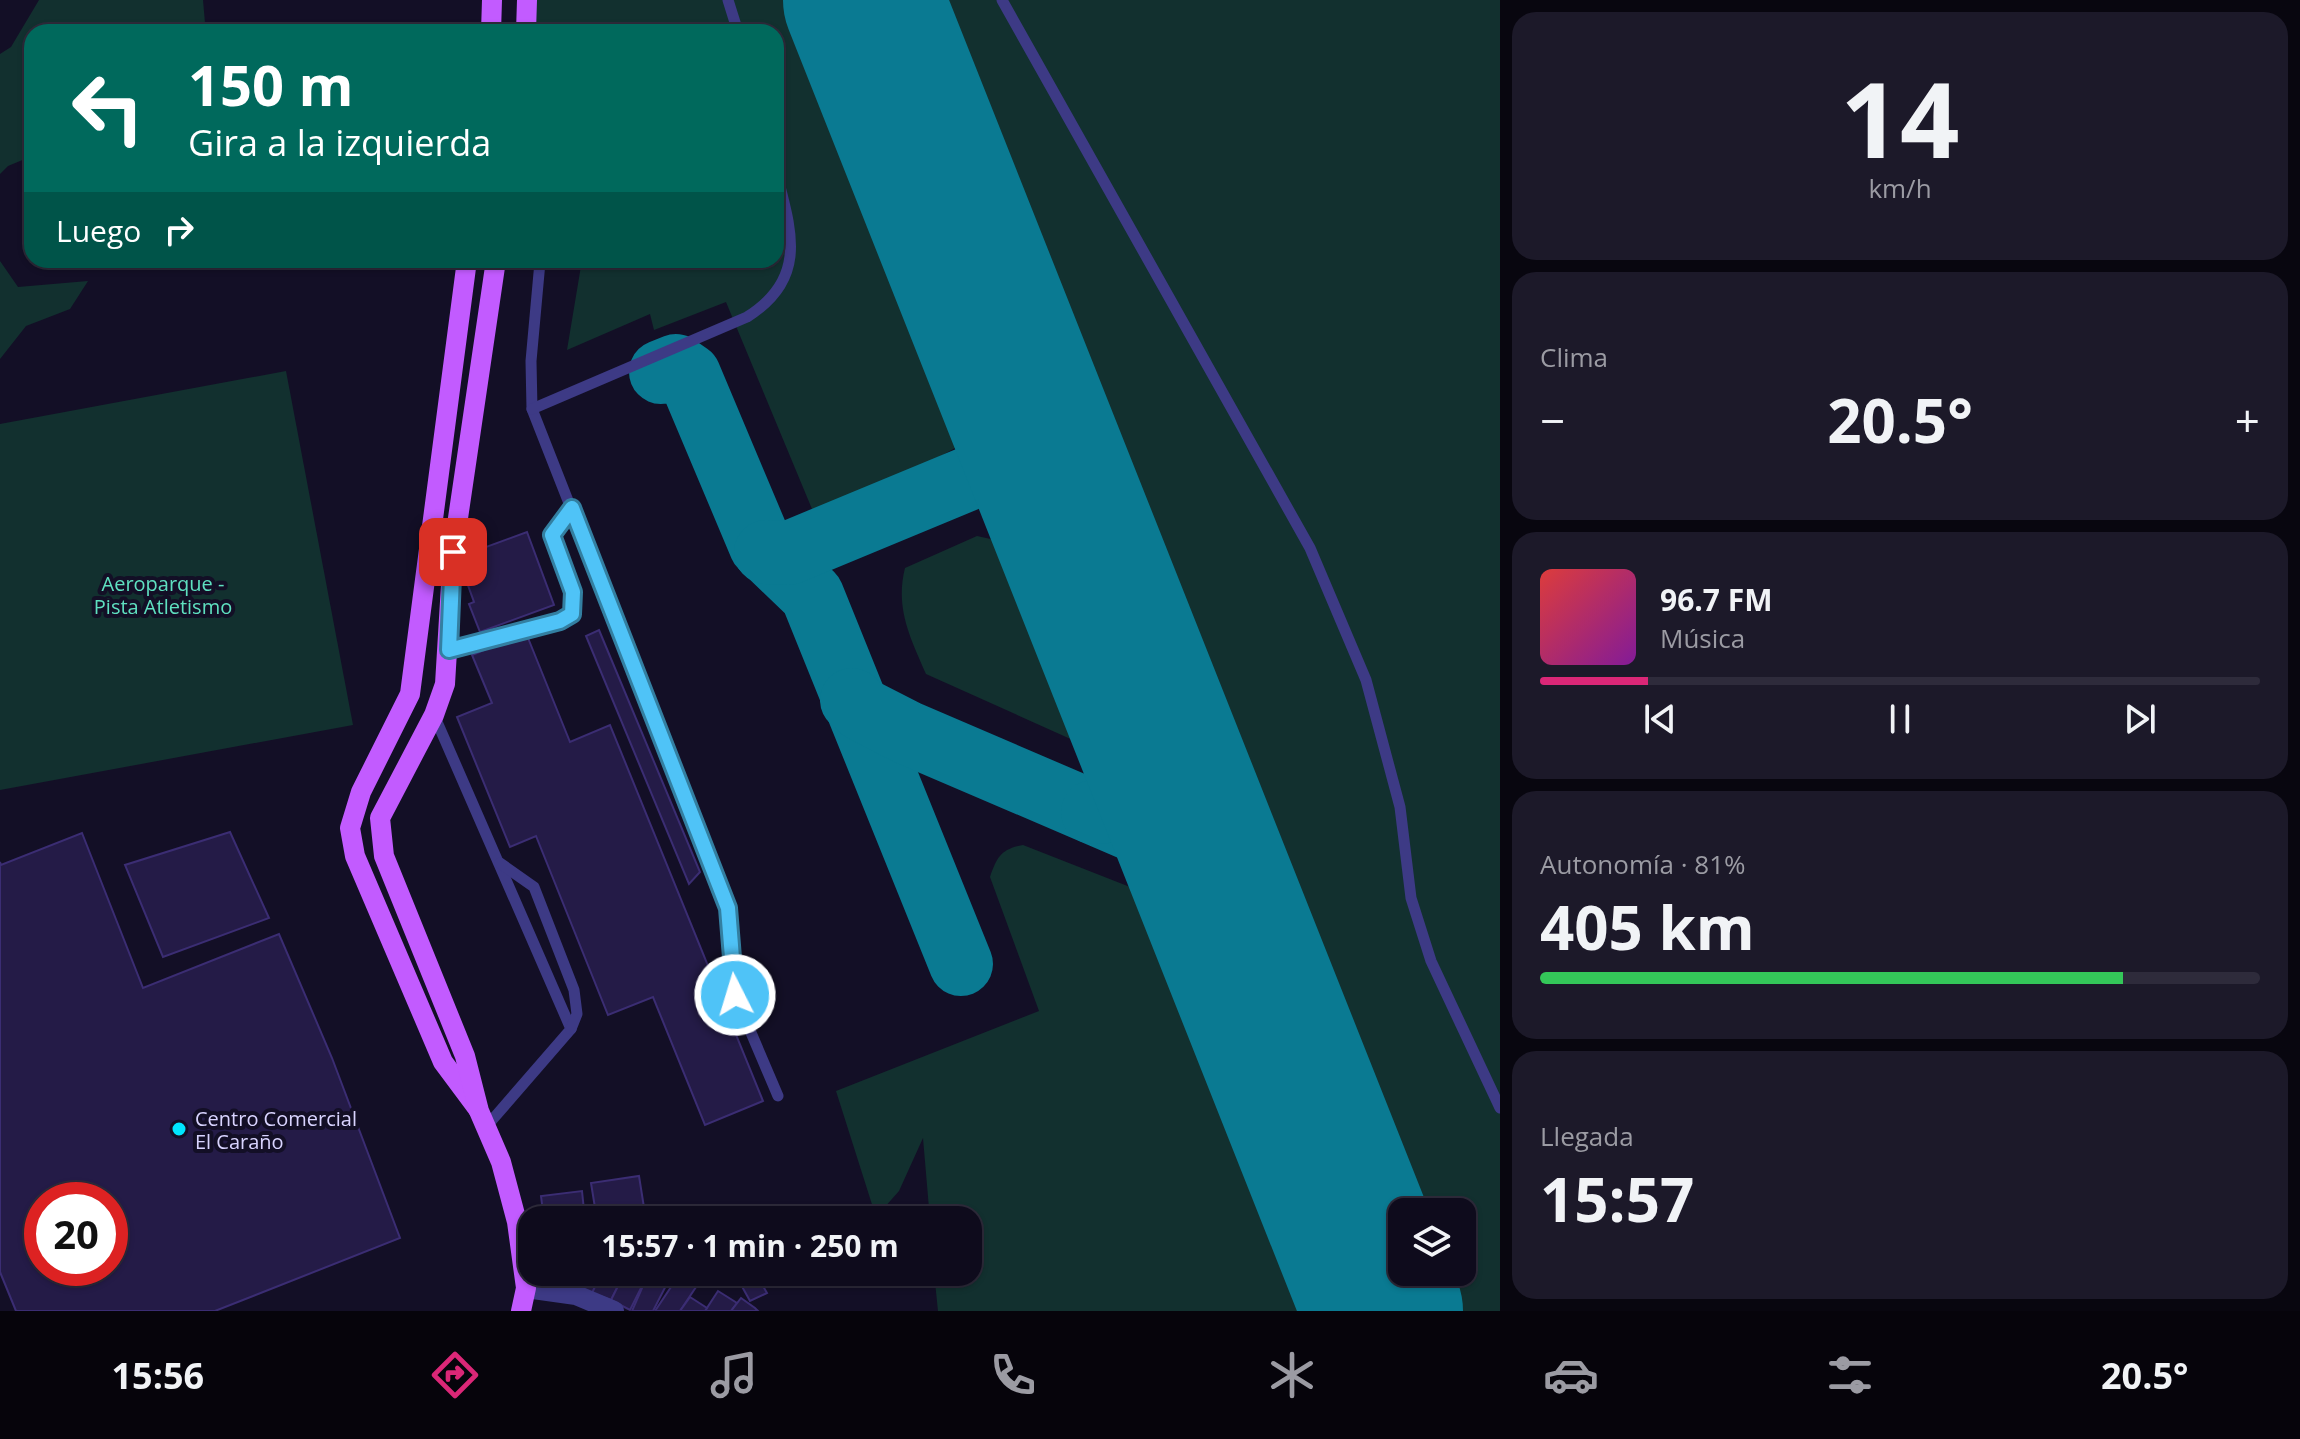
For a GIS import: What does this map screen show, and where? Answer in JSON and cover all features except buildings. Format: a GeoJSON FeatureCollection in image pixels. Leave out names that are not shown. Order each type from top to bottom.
{"type":"FeatureCollection","features":[{"type":"Feature","properties":{"kind":"main road"},"geometry":{"type":"LineString","coordinates":[[491,24],[492,0]]}},
{"type":"Feature","properties":{"kind":"main road"},"geometry":{"type":"LineString","coordinates":[[526,24],[527,0]]}},
{"type":"Feature","properties":{"kind":"main road"},"geometry":{"type":"LineString","coordinates":[[466,268],[410,694],[361,792],[350,828],[355,856],[443,1062],[483,1119]]}},
{"type":"Feature","properties":{"kind":"main road"},"geometry":{"type":"LineString","coordinates":[[495,268],[453,552],[445,684],[434,715],[380,818],[384,856],[465,1056],[483,1119],[501,1162],[517,1222],[526,1288],[521,1311]]}},
{"type":"Feature","properties":{"kind":"street"},"geometry":{"type":"LineString","coordinates":[[526,1288],[576,1295],[614,1311]]}},
{"type":"Feature","properties":{"kind":"lane"},"geometry":{"type":"LineString","coordinates":[[728,0],[736,24]]}},
{"type":"Feature","properties":{"kind":"lane"},"geometry":{"type":"LineString","coordinates":[[1002,0],[1310,548],[1366,680],[1400,807],[1411,898],[1431,961],[1500,1108]]}},
{"type":"Feature","properties":{"kind":"lane"},"geometry":{"type":"LineString","coordinates":[[532,409],[747,317],[764,306],[782,281],[793,247],[784,207]]}},
{"type":"Feature","properties":{"kind":"lane"},"geometry":{"type":"LineString","coordinates":[[539,268],[531,361],[532,409],[728,908],[735,995],[778,1096]]}},
{"type":"Feature","properties":{"kind":"lane"},"geometry":{"type":"LineString","coordinates":[[449,650],[568,618],[574,609],[573,592],[552,535],[572,508]]}},
{"type":"Feature","properties":{"kind":"lane"},"geometry":{"type":"LineString","coordinates":[[434,715],[571,1029]]}},
{"type":"Feature","properties":{"kind":"lane"},"geometry":{"type":"LineString","coordinates":[[483,1119],[571,1029],[577,1014],[574,990],[534,887],[500,863]]}},
{"type":"Feature","properties":{"kind":"green space"},"geometry":{"type":"Polygon","coordinates":[[[39,0],[203,0],[206,24],[25,24],[39,0]]]}},
{"type":"Feature","properties":{"kind":"green space"},"geometry":{"type":"Polygon","coordinates":[[[533,0],[803,0],[975,436],[896,479],[812,509],[726,302],[654,330],[650,314],[567,350],[581,268],[784,268],[784,24],[534,24],[533,0]]]}},
{"type":"Feature","properties":{"kind":"green space"},"geometry":{"type":"Polygon","coordinates":[[[932,0],[1500,0],[1500,1311],[1457,1311],[1447,1286],[1476,1286],[1476,1198],[1411,1198],[932,0]]]}},
{"type":"Feature","properties":{"kind":"green space"},"geometry":{"type":"Polygon","coordinates":[[[24,25],[24,159],[8,166],[0,174],[0,54],[11,47],[24,25]]]}},
{"type":"Feature","properties":{"kind":"green space"},"geometry":{"type":"Polygon","coordinates":[[[0,261],[18,287],[88,281],[70,309],[26,326],[0,359],[0,261]]]}},
{"type":"Feature","properties":{"kind":"green space","name":"Aeroparque - Pista Atletismo"},"geometry":{"type":"Polygon","coordinates":[[[286,371],[353,725],[0,790],[0,424],[286,371]]]}},
{"type":"Feature","properties":{"kind":"green space"},"geometry":{"type":"Polygon","coordinates":[[[977,536],[995,540],[1075,741],[926,674],[903,609],[905,568],[977,536]]]}},
{"type":"Feature","properties":{"kind":"green space"},"geometry":{"type":"Polygon","coordinates":[[[1023,845],[1153,896],[1320,1311],[938,1311],[935,1286],[982,1286],[982,1206],[929,1206],[923,1138],[899,1191],[886,1206],[873,1206],[836,1091],[1039,1011],[990,877],[1001,855],[1023,845]]]}},
{"type":"Feature","properties":{"kind":"taxiway"},"geometry":{"type":"LineString","coordinates":[[661,372],[676,366],[689,375],[761,546],[812,595],[961,964]]}},
{"type":"Feature","properties":{"kind":"taxiway"},"geometry":{"type":"LineString","coordinates":[[766,552],[789,553],[977,475],[996,456],[1008,436],[1017,386]]}},
{"type":"Feature","properties":{"kind":"taxiway"},"geometry":{"type":"LineString","coordinates":[[977,475],[1006,477],[1028,484],[1048,497],[1068,517]]}},
{"type":"Feature","properties":{"kind":"taxiway"},"geometry":{"type":"LineString","coordinates":[[852,700],[863,710],[908,733],[1167,844],[1195,864],[1221,901]]}},
{"type":"Feature","properties":{"kind":"taxiway"},"geometry":{"type":"LineString","coordinates":[[1093,812],[1109,811],[1133,797],[1147,773],[1153,730]]}},
{"type":"Feature","properties":{"kind":"runway"},"geometry":{"type":"LineString","coordinates":[[863,0],[1383,1311]]}},
{"type":"Feature","properties":{"kind":"place","name":"Centro Comercial El Caraño"},"geometry":{"type":"Point","coordinates":[179,1129]}},
{"type":"Feature","properties":{"kind":"route"},"geometry":{"type":"LineString","coordinates":[[453,552],[449,650],[560,621],[572,614],[574,602],[552,535],[572,508],[728,908],[735,995]]}}]}
